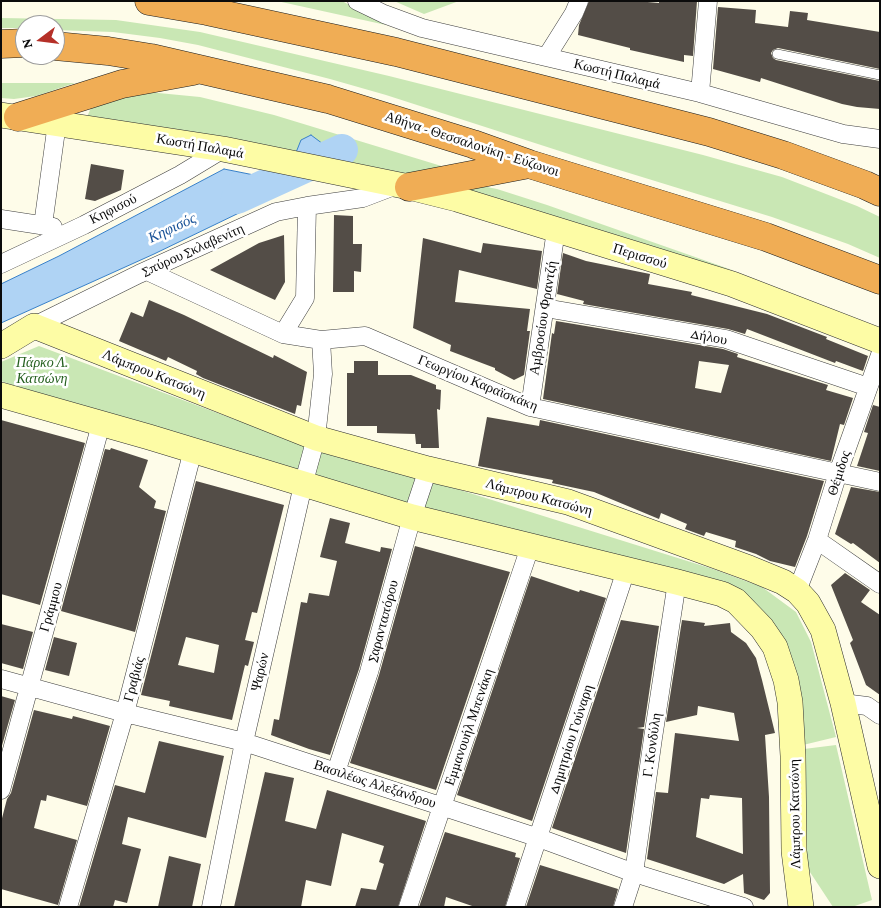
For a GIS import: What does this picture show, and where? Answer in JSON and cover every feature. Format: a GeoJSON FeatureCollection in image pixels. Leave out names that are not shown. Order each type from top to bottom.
{"type":"FeatureCollection","features":[{"type":"Feature","properties":{"kind":"highway"},"geometry":{"type":"LineString","coordinates":[[149,1],[207,10],[396,52],[700,130],[783,156],[880,192]]}},
{"type":"Feature","properties":{"kind":"highway"},"geometry":{"type":"LineString","coordinates":[[1,44],[15,43]]}},
{"type":"Feature","properties":{"kind":"highway","name":"Αθήνα - Θεσσαλονίκη - Εύζωνοι"},"geometry":{"type":"LineString","coordinates":[[65,47],[151,58],[328,99],[473,144],[529,164],[766,237],[880,280]]}},
{"type":"Feature","properties":{"kind":"highway"},"geometry":{"type":"LineString","coordinates":[[10,116],[122,84],[204,69]]}},
{"type":"Feature","properties":{"kind":"highway"},"geometry":{"type":"LineString","coordinates":[[394,184],[529,164]]}},
{"type":"Feature","properties":{"kind":"street","name":"Κωστή Παλαμά"},"geometry":{"type":"LineString","coordinates":[[357,1],[384,14],[422,28],[700,93],[843,134],[880,139]]}},
{"type":"Feature","properties":{"kind":"street"},"geometry":{"type":"LineString","coordinates":[[546,56],[574,13],[579,1]]}},
{"type":"Feature","properties":{"kind":"street"},"geometry":{"type":"LineString","coordinates":[[700,93],[708,1]]}},
{"type":"Feature","properties":{"kind":"street","name":"Κωστή Παλαμά"},"geometry":{"type":"LineString","coordinates":[[10,116],[223,149],[394,184]]}},
{"type":"Feature","properties":{"kind":"street"},"geometry":{"type":"LineString","coordinates":[[42,225],[57,123]]}},
{"type":"Feature","properties":{"kind":"street","name":"Κηφισού"},"geometry":{"type":"LineString","coordinates":[[1,264],[180,175],[223,149]]}},
{"type":"Feature","properties":{"kind":"street","name":"Σπύρου Σκλαβενίτη"},"geometry":{"type":"LineString","coordinates":[[1,346],[34,326],[147,271],[276,212],[363,198],[394,184]]}},
{"type":"Feature","properties":{"kind":"street","name":"Περισσού"},"geometry":{"type":"LineString","coordinates":[[394,184],[457,199],[732,284],[880,341]]}},
{"type":"Feature","properties":{"kind":"street"},"geometry":{"type":"LineString","coordinates":[[283,334],[305,298],[308,206]]}},
{"type":"Feature","properties":{"kind":"street"},"geometry":{"type":"LineString","coordinates":[[1,219],[70,230]]}},
{"type":"Feature","properties":{"kind":"street","name":"Αμβροσίου Φραντζή"},"geometry":{"type":"LineString","coordinates":[[530,407],[556,230]]}},
{"type":"Feature","properties":{"kind":"street","name":"Γεωργίου Καραϊσκάκη"},"geometry":{"type":"LineString","coordinates":[[147,271],[283,334],[321,340],[365,336],[530,407],[880,482]]}},
{"type":"Feature","properties":{"kind":"street","name":"Δήλου"},"geometry":{"type":"LineString","coordinates":[[545,308],[726,339],[868,387]]}},
{"type":"Feature","properties":{"kind":"street","name":"Λάμπρου Κατσώνη"},"geometry":{"type":"LineString","coordinates":[[34,326],[316,438],[428,469],[568,502],[783,582],[797,591],[808,603],[823,630],[843,702],[880,866]]}},
{"type":"Feature","properties":{"kind":"street","name":"Ψαρών"},"geometry":{"type":"LineString","coordinates":[[211,907],[244,742],[303,485],[316,438],[323,374],[321,340]]}},
{"type":"Feature","properties":{"kind":"street","name":"Θέμιδος"},"geometry":{"type":"LineString","coordinates":[[797,591],[817,540],[880,355]]}},
{"type":"Feature","properties":{"kind":"street","name":"Λάμπρου Κατσώνη"},"geometry":{"type":"LineString","coordinates":[[1,395],[193,450],[412,517],[677,582],[722,594],[736,601],[762,628],[775,647],[786,680],[790,702],[794,756],[794,851],[801,907]]}},
{"type":"Feature","properties":{"kind":"street","name":"Γράμμου"},"geometry":{"type":"LineString","coordinates":[[1,790],[101,424]]}},
{"type":"Feature","properties":{"kind":"street","name":"Γραβιάς"},"geometry":{"type":"LineString","coordinates":[[68,907],[125,713],[193,450]]}},
{"type":"Feature","properties":{"kind":"street","name":"Σαρανταπόρου"},"geometry":{"type":"LineString","coordinates":[[336,772],[369,672],[412,517],[428,469]]}},
{"type":"Feature","properties":{"kind":"street"},"geometry":{"type":"LineString","coordinates":[[817,540],[880,584]]}},
{"type":"Feature","properties":{"kind":"street","name":"Εμμανουήλ Μπενάκη"},"geometry":{"type":"LineString","coordinates":[[408,907],[530,547]]}},
{"type":"Feature","properties":{"kind":"street","name":"Δημητρίου Γούναρη"},"geometry":{"type":"LineString","coordinates":[[515,907],[626,570]]}},
{"type":"Feature","properties":{"kind":"street","name":"Γ. Κονδύλη"},"geometry":{"type":"LineString","coordinates":[[623,907],[634,873],[677,582]]}},
{"type":"Feature","properties":{"kind":"street","name":"Βασιλέως Αλεξάνδρου"},"geometry":{"type":"LineString","coordinates":[[1,679],[125,713],[244,742],[442,805],[634,873],[744,907]]}},
{"type":"Feature","properties":{"kind":"street"},"geometry":{"type":"LineString","coordinates":[[843,702],[867,706],[880,715]]}},
{"type":"Feature","properties":{"kind":"lane"},"geometry":{"type":"LineString","coordinates":[[777,54],[880,74]]}},
{"type":"Feature","properties":{"kind":"green space"},"geometry":{"type":"Polygon","coordinates":[[[277,1],[342,1],[386,25],[277,1]]]}},
{"type":"Feature","properties":{"kind":"green space"},"geometry":{"type":"Polygon","coordinates":[[[394,1],[459,1],[424,14],[394,1]]]}},
{"type":"Feature","properties":{"kind":"green space"},"geometry":{"type":"Polygon","coordinates":[[[1,18],[15,18],[15,28],[1,28],[1,18]]]}},
{"type":"Feature","properties":{"kind":"green space"},"geometry":{"type":"Polygon","coordinates":[[[65,19],[116,20],[200,32],[389,76],[703,155],[782,177],[880,217],[880,258],[848,244],[772,217],[386,95],[198,45],[113,32],[65,30],[65,19]]]}},
{"type":"Feature","properties":{"kind":"green space"},"geometry":{"type":"Polygon","coordinates":[[[1,83],[75,83],[36,96],[14,99],[1,98],[1,83]]]}},
{"type":"Feature","properties":{"kind":"green space"},"geometry":{"type":"Polygon","coordinates":[[[148,92],[200,97],[274,115],[448,168],[413,179],[87,117],[92,105],[148,92]]]}},
{"type":"Feature","properties":{"kind":"green space"},"geometry":{"type":"Polygon","coordinates":[[[472,184],[497,189],[547,205],[735,271],[447,190],[472,184]]]}},
{"type":"Feature","properties":{"kind":"green space","name":"Πάρκο Λ. Κατσώνη"},"geometry":{"type":"Polygon","coordinates":[[[39,346],[236,420],[713,569],[762,587],[796,612],[811,642],[836,737],[803,745],[803,711],[796,674],[766,614],[91,411],[1,381],[1,362],[39,346]]]}},
{"type":"Feature","properties":{"kind":"green space"},"geometry":{"type":"Polygon","coordinates":[[[836,745],[872,900],[852,907],[833,907],[804,863],[804,749],[836,745]]]}},
{"type":"Feature","properties":{"kind":"water"},"geometry":{"type":"Polygon","coordinates":[[[311,135],[351,165],[295,155],[301,140],[311,135]]]}},
{"type":"Feature","properties":{"kind":"water"},"geometry":{"type":"Polygon","coordinates":[[[224,169],[299,184],[154,254],[1,323],[1,284],[59,256],[224,169]]]}},
{"type":"Feature","properties":{"kind":"building"},"geometry":{"type":"Polygon","coordinates":[[[589,1],[659,3],[659,1],[697,1],[693,56],[684,55],[684,62],[630,50],[630,48],[578,35],[579,25],[589,1]]]}},
{"type":"Feature","properties":{"kind":"building"},"geometry":{"type":"Polygon","coordinates":[[[718,7],[756,10],[755,23],[788,27],[790,11],[808,13],[807,20],[880,32],[880,69],[778,48],[771,53],[776,60],[880,81],[880,109],[842,104],[761,78],[760,82],[713,69],[718,7]]]}},
{"type":"Feature","properties":{"kind":"building"},"geometry":{"type":"Polygon","coordinates":[[[91,164],[124,170],[121,190],[95,201],[85,199],[91,164]]]}},
{"type":"Feature","properties":{"kind":"building"},"geometry":{"type":"Polygon","coordinates":[[[334,215],[353,216],[353,244],[362,244],[361,272],[354,271],[354,292],[333,292],[334,215]]]}},
{"type":"Feature","properties":{"kind":"building"},"geometry":{"type":"Polygon","coordinates":[[[284,235],[285,282],[275,300],[210,270],[259,243],[284,235]]]}},
{"type":"Feature","properties":{"kind":"building"},"geometry":{"type":"Polygon","coordinates":[[[423,238],[481,253],[483,243],[542,251],[537,289],[459,270],[455,302],[530,309],[527,331],[530,331],[524,375],[514,380],[495,370],[495,368],[450,351],[451,345],[413,328],[423,238]]]}},
{"type":"Feature","properties":{"kind":"building"},"geometry":{"type":"Polygon","coordinates":[[[563,253],[586,261],[650,274],[648,284],[692,292],[691,295],[767,314],[827,337],[826,339],[868,356],[863,371],[836,361],[835,363],[747,329],[745,334],[728,329],[583,304],[584,301],[557,294],[563,253]]]}},
{"type":"Feature","properties":{"kind":"building"},"geometry":{"type":"Polygon","coordinates":[[[149,300],[273,358],[274,355],[307,372],[301,406],[297,405],[295,414],[203,378],[196,374],[197,371],[168,357],[166,361],[119,341],[131,312],[143,317],[149,300]]]}},
{"type":"Feature","properties":{"kind":"building"},"geometry":{"type":"Polygon","coordinates":[[[556,321],[723,349],[738,354],[737,357],[828,385],[826,390],[853,398],[844,425],[840,424],[831,461],[543,399],[552,333],[554,334],[556,321]],[[699,361],[695,388],[721,393],[729,365],[699,361]]]}},
{"type":"Feature","properties":{"kind":"building"},"geometry":{"type":"Polygon","coordinates":[[[354,361],[378,361],[378,375],[411,375],[436,385],[436,389],[441,390],[440,410],[437,409],[439,448],[421,448],[421,444],[416,444],[415,434],[377,433],[377,426],[347,426],[347,373],[354,373],[354,361]]]}},
{"type":"Feature","properties":{"kind":"building"},"geometry":{"type":"Polygon","coordinates":[[[873,405],[880,407],[880,471],[857,466],[868,433],[864,432],[873,405]]]}},
{"type":"Feature","properties":{"kind":"building"},"geometry":{"type":"Polygon","coordinates":[[[487,417],[539,426],[540,420],[824,481],[795,567],[770,561],[735,547],[736,541],[706,532],[704,536],[685,529],[687,524],[661,513],[659,519],[594,492],[552,483],[553,480],[478,466],[487,417]]]}},
{"type":"Feature","properties":{"kind":"building"},"geometry":{"type":"Polygon","coordinates":[[[1,420],[85,443],[40,605],[1,594],[1,420]]]}},
{"type":"Feature","properties":{"kind":"building"},"geometry":{"type":"Polygon","coordinates":[[[111,448],[148,460],[139,487],[156,501],[154,508],[166,511],[135,632],[61,611],[105,449],[110,450],[111,448]]]}},
{"type":"Feature","properties":{"kind":"building"},"geometry":{"type":"Polygon","coordinates":[[[196,481],[284,505],[257,613],[252,612],[245,640],[254,642],[248,666],[245,665],[232,720],[169,706],[170,701],[141,695],[196,481]],[[186,637],[178,665],[214,673],[219,645],[186,637]]]}},
{"type":"Feature","properties":{"kind":"building"},"geometry":{"type":"Polygon","coordinates":[[[851,487],[880,492],[880,563],[853,543],[851,544],[835,534],[851,487]]]}},
{"type":"Feature","properties":{"kind":"building"},"geometry":{"type":"Polygon","coordinates":[[[330,518],[350,523],[345,543],[380,552],[381,547],[392,549],[359,669],[330,755],[271,735],[274,719],[279,720],[301,602],[307,603],[309,593],[329,596],[337,561],[320,557],[330,518]]]}},
{"type":"Feature","properties":{"kind":"building"},"geometry":{"type":"Polygon","coordinates":[[[415,546],[510,572],[436,790],[350,763],[379,675],[415,546]]]}},
{"type":"Feature","properties":{"kind":"building"},"geometry":{"type":"Polygon","coordinates":[[[845,573],[870,590],[861,602],[880,615],[880,695],[866,685],[850,643],[853,640],[831,585],[845,573]]]}},
{"type":"Feature","properties":{"kind":"building"},"geometry":{"type":"Polygon","coordinates":[[[531,576],[579,592],[580,590],[606,598],[532,821],[457,795],[531,576]]]}},
{"type":"Feature","properties":{"kind":"building"},"geometry":{"type":"Polygon","coordinates":[[[621,620],[659,626],[644,727],[637,728],[644,729],[626,853],[552,828],[621,620]]]}},
{"type":"Feature","properties":{"kind":"building"},"geometry":{"type":"Polygon","coordinates":[[[682,620],[705,623],[704,626],[730,623],[731,632],[746,643],[756,658],[775,733],[765,735],[769,797],[770,893],[764,900],[744,893],[743,874],[724,884],[647,859],[656,792],[668,793],[675,733],[739,741],[734,713],[698,706],[697,715],[666,722],[682,620]],[[710,795],[709,799],[701,798],[696,837],[743,854],[742,798],[710,795]]]}},
{"type":"Feature","properties":{"kind":"building"},"geometry":{"type":"Polygon","coordinates":[[[1,624],[33,632],[23,669],[1,663],[1,624]]]}},
{"type":"Feature","properties":{"kind":"building"},"geometry":{"type":"Polygon","coordinates":[[[54,637],[77,643],[69,676],[45,670],[54,637]]]}},
{"type":"Feature","properties":{"kind":"building"},"geometry":{"type":"Polygon","coordinates":[[[1,696],[15,700],[1,749],[1,696]]]}},
{"type":"Feature","properties":{"kind":"building"},"geometry":{"type":"Polygon","coordinates":[[[34,710],[72,719],[73,716],[110,726],[87,806],[47,795],[46,801],[41,800],[34,828],[77,840],[58,905],[1,889],[1,822],[34,710]]]}},
{"type":"Feature","properties":{"kind":"building"},"geometry":{"type":"Polygon","coordinates":[[[159,741],[224,756],[206,838],[128,817],[122,844],[141,849],[127,903],[115,900],[113,907],[79,907],[115,785],[145,793],[159,741]]]}},
{"type":"Feature","properties":{"kind":"building"},"geometry":{"type":"Polygon","coordinates":[[[265,772],[294,778],[285,821],[316,829],[327,790],[426,821],[398,907],[355,907],[361,888],[376,890],[384,864],[379,862],[384,846],[342,833],[331,886],[306,880],[301,907],[234,907],[265,772]]]}},
{"type":"Feature","properties":{"kind":"building"},"geometry":{"type":"Polygon","coordinates":[[[445,832],[516,853],[515,857],[520,858],[505,907],[475,907],[446,897],[444,907],[419,907],[445,832]]]}},
{"type":"Feature","properties":{"kind":"building"},"geometry":{"type":"Polygon","coordinates":[[[169,856],[201,864],[192,907],[158,907],[169,856]]]}},
{"type":"Feature","properties":{"kind":"building"},"geometry":{"type":"Polygon","coordinates":[[[540,865],[618,889],[613,907],[526,907],[540,865]]]}},
{"type":"Feature","properties":{"kind":"waterway","name":"Κηφισός"},"geometry":{"type":"LineString","coordinates":[[237,198],[342,150]]}}]}
